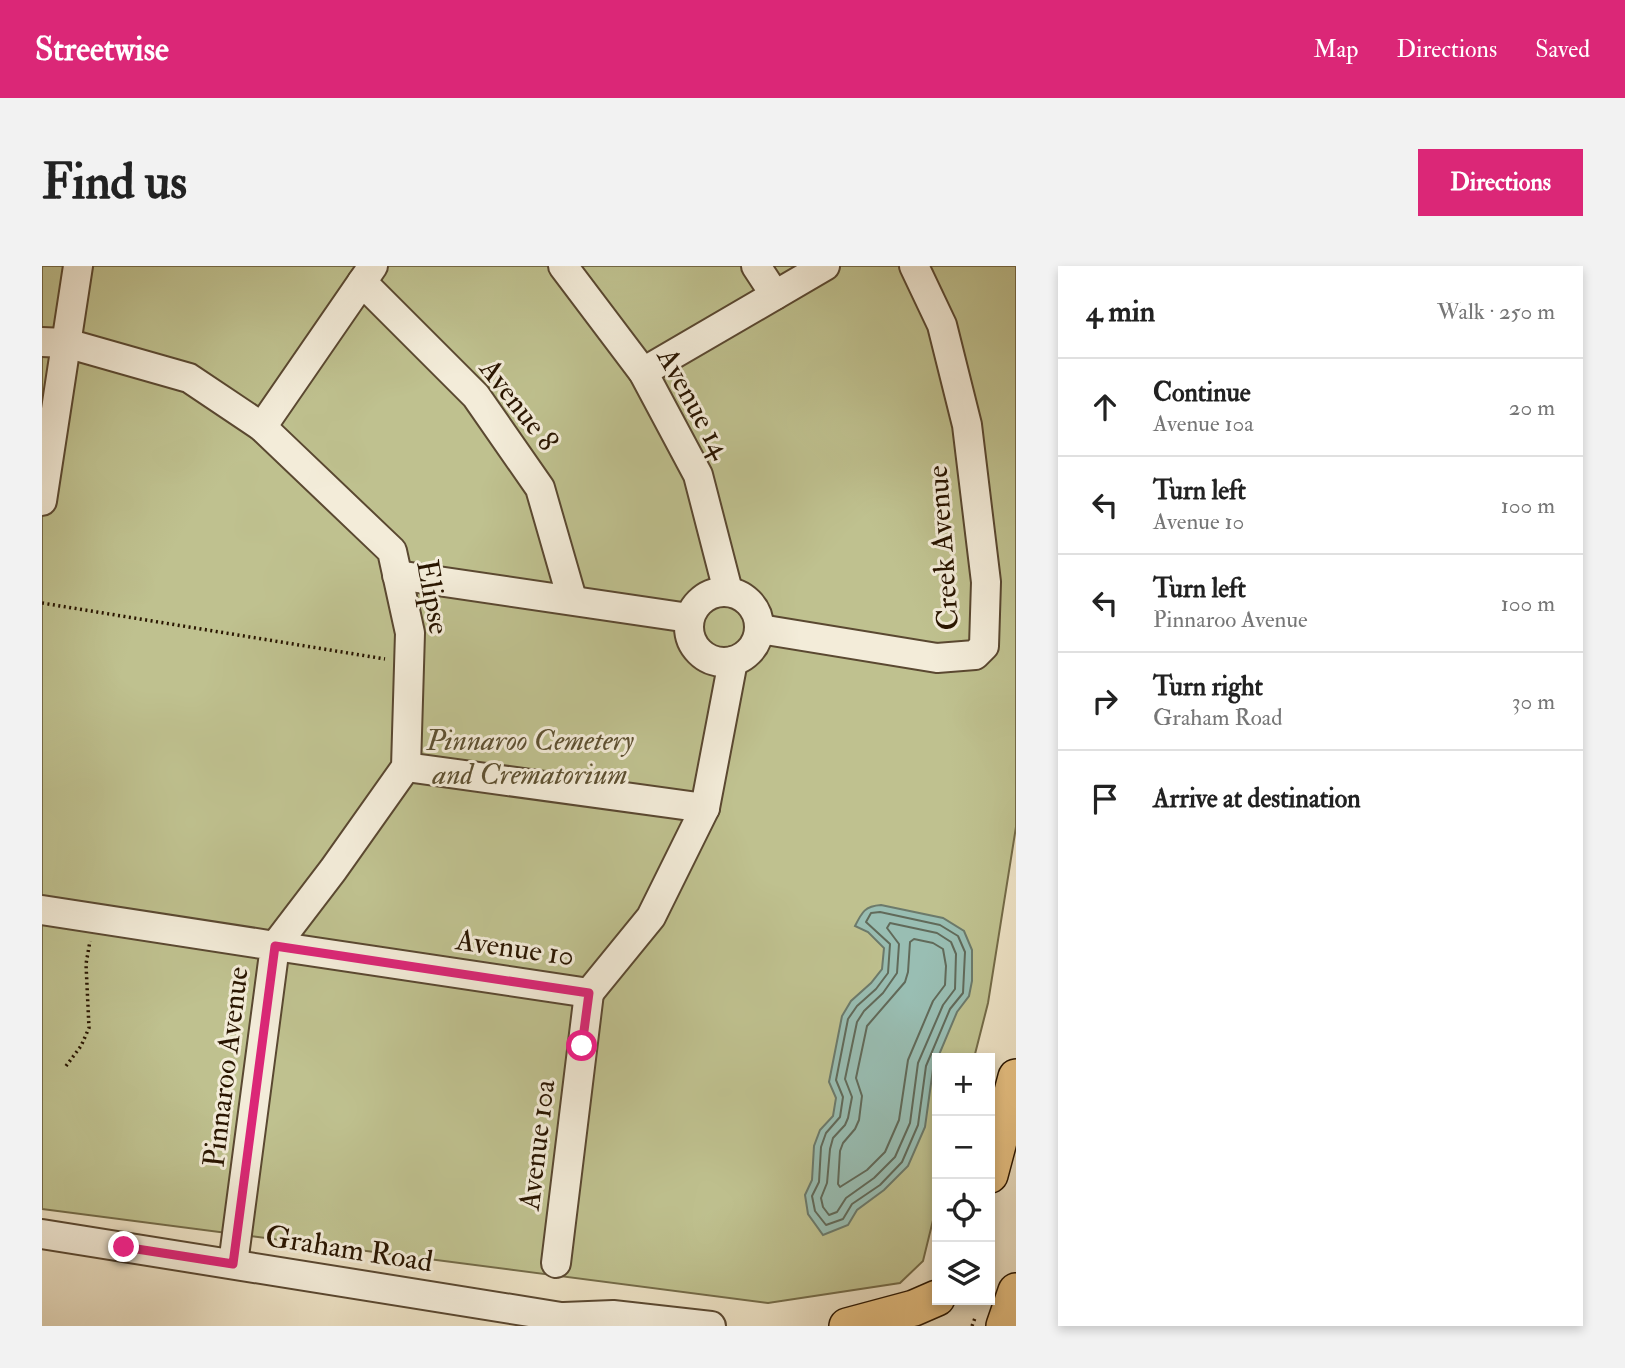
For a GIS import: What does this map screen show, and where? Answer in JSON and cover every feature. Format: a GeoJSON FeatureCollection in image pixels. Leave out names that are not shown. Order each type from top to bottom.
{"type":"FeatureCollection","features":[{"type":"Feature","properties":{"kind":"main road"},"geometry":{"type":"LineString","coordinates":[[995,1156],[1016,1077]]}},
{"type":"Feature","properties":{"kind":"main road"},"geometry":{"type":"LineString","coordinates":[[1004,1326],[1016,1291]]}},
{"type":"Feature","properties":{"kind":"main road"},"geometry":{"type":"LineString","coordinates":[[847,1326],[914,1308],[932,1300]]}},
{"type":"Feature","properties":{"kind":"main road"},"geometry":{"type":"LineString","coordinates":[[939,1326],[946,1305]]}},
{"type":"Feature","properties":{"kind":"street"},"geometry":{"type":"LineString","coordinates":[[42,501],[54,342],[78,266]]}},
{"type":"Feature","properties":{"kind":"street","name":"Avenue 14"},"geometry":{"type":"LineString","coordinates":[[563,266],[643,372],[698,475],[727,591]]}},
{"type":"Feature","properties":{"kind":"street"},"geometry":{"type":"LineString","coordinates":[[756,266],[775,295]]}},
{"type":"Feature","properties":{"kind":"street"},"geometry":{"type":"LineString","coordinates":[[643,372],[825,266]]}},
{"type":"Feature","properties":{"kind":"street","name":"Creek Avenue"},"geometry":{"type":"LineString","coordinates":[[760,629],[937,658],[975,655],[984,646],[986,582],[967,425],[942,326],[915,266]]}},
{"type":"Feature","properties":{"kind":"street"},"geometry":{"type":"LineString","coordinates":[[262,427],[367,274]]}},
{"type":"Feature","properties":{"kind":"street","name":"Avenue 8"},"geometry":{"type":"LineString","coordinates":[[367,274],[476,396],[540,488],[572,599]]}},
{"type":"Feature","properties":{"kind":"street","name":"Elipse"},"geometry":{"type":"LineString","coordinates":[[54,342],[189,378],[262,427],[392,551],[410,633],[407,767]]}},
{"type":"Feature","properties":{"kind":"street"},"geometry":{"type":"LineString","coordinates":[[397,575],[689,618]]}},
{"type":"Feature","properties":{"kind":"street"},"geometry":{"type":"LineString","coordinates":[[727,591],[744,597],[753,606],[759,617],[760,629],[753,648],[745,656],[721,662],[699,652],[692,642],[689,618],[704,597],[727,591]]}},
{"type":"Feature","properties":{"kind":"street","name":"Avenue 10"},"geometry":{"type":"LineString","coordinates":[[275,946],[589,993],[651,916],[705,808],[733,661]]}},
{"type":"Feature","properties":{"kind":"street"},"geometry":{"type":"LineString","coordinates":[[275,946],[407,767],[705,808]]}},
{"type":"Feature","properties":{"kind":"street","name":"Pinnaroo Avenue"},"geometry":{"type":"LineString","coordinates":[[42,910],[275,946],[233,1264]]}},
{"type":"Feature","properties":{"kind":"street","name":"Avenue 10a"},"geometry":{"type":"LineString","coordinates":[[556,1263],[589,993]]}},
{"type":"Feature","properties":{"kind":"street","name":"Graham Road"},"geometry":{"type":"LineString","coordinates":[[42,1234],[574,1322],[613,1315],[711,1326]]}},
{"type":"Feature","properties":{"kind":"path"},"geometry":{"type":"LineString","coordinates":[[42,603],[409,663]]}},
{"type":"Feature","properties":{"kind":"path"},"geometry":{"type":"LineString","coordinates":[[66,1066],[81,1046],[89,1028],[86,964],[95,918]]}},
{"type":"Feature","properties":{"kind":"green space","name":"Pinnaroo Cemetery and Crematorium"},"geometry":{"type":"Polygon","coordinates":[[[42,266],[1016,266],[1016,827],[988,1003],[975,1053],[932,1053],[932,1224],[923,1261],[900,1283],[768,1303],[42,1209],[42,266]]]}},
{"type":"Feature","properties":{"kind":"water"},"geometry":{"type":"Polygon","coordinates":[[[881,905],[943,918],[964,931],[972,950],[972,981],[969,996],[957,1012],[940,1053],[932,1053],[932,1076],[925,1127],[908,1166],[884,1190],[857,1210],[848,1225],[823,1235],[808,1214],[805,1195],[812,1180],[814,1146],[820,1130],[833,1116],[836,1098],[829,1082],[842,1016],[851,1001],[882,969],[884,948],[868,932],[855,926],[871,907],[881,905]]]}},
{"type":"Feature","properties":{"kind":"route"},"geometry":{"type":"LineString","coordinates":[[124,1247],[233,1264],[275,946],[589,993],[582,1046]]}}]}
